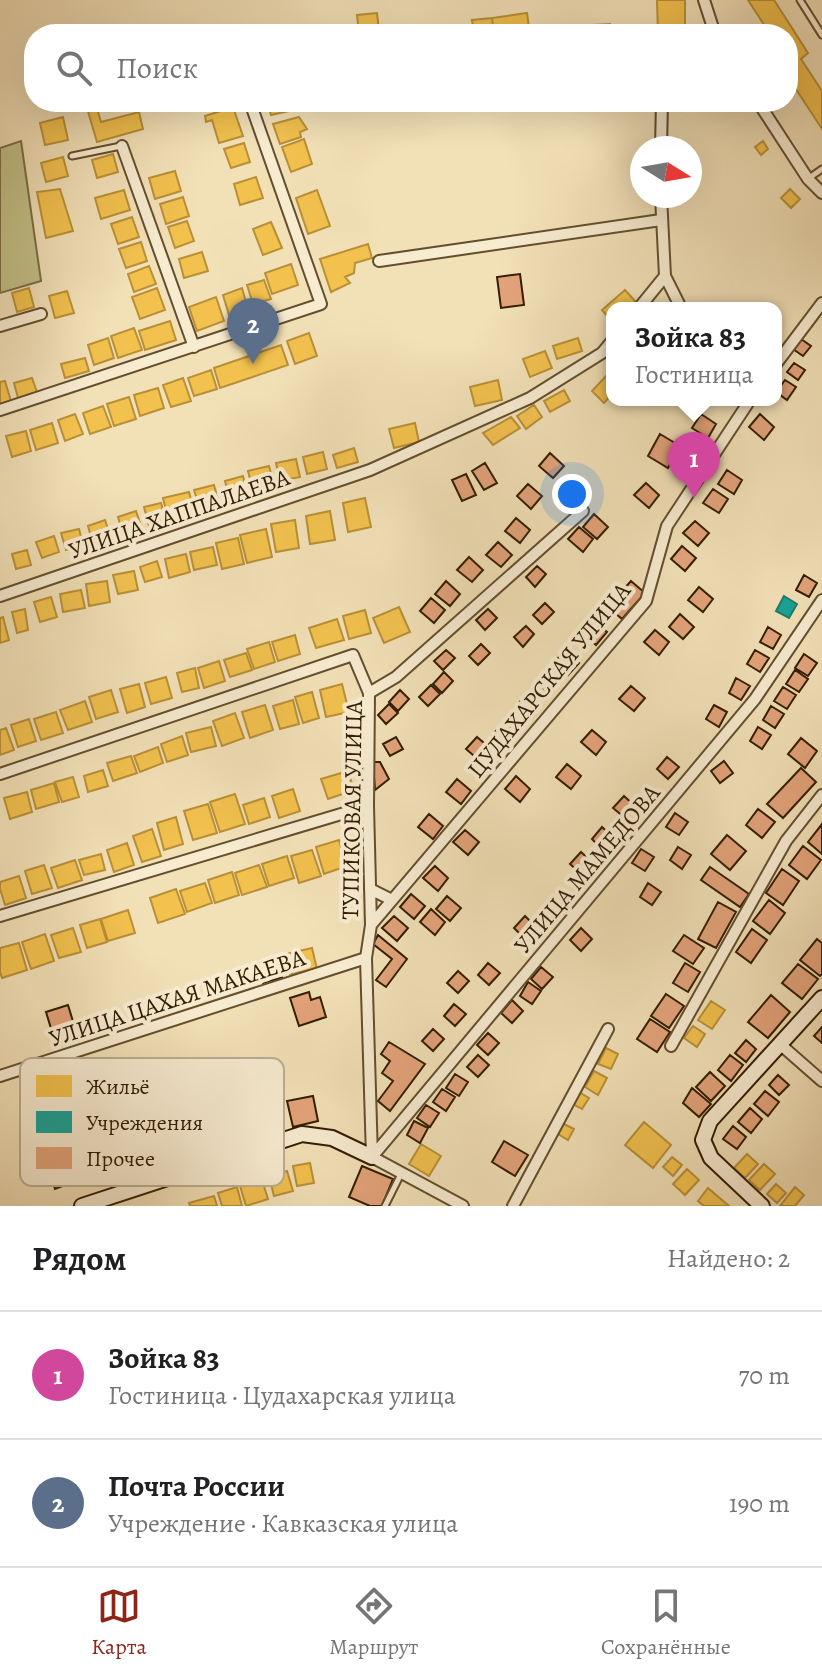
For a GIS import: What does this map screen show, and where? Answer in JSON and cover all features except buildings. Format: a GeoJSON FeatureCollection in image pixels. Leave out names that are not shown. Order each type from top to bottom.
{"type":"FeatureCollection","features":[{"type":"Feature","properties":{"kind":"street"},"geometry":{"type":"LineString","coordinates":[[704,0],[712,24]]}},
{"type":"Feature","properties":{"kind":"street"},"geometry":{"type":"LineString","coordinates":[[0,410],[321,304],[254,112]]}},
{"type":"Feature","properties":{"kind":"street"},"geometry":{"type":"LineString","coordinates":[[661,136],[662,112]]}},
{"type":"Feature","properties":{"kind":"street"},"geometry":{"type":"LineString","coordinates":[[764,112],[808,179],[822,193]]}},
{"type":"Feature","properties":{"kind":"street"},"geometry":{"type":"LineString","coordinates":[[122,146],[194,347]]}},
{"type":"Feature","properties":{"kind":"street"},"geometry":{"type":"LineString","coordinates":[[661,208],[665,276],[678,302]]}},
{"type":"Feature","properties":{"kind":"street"},"geometry":{"type":"LineString","coordinates":[[379,261],[661,220]]}},
{"type":"Feature","properties":{"kind":"street"},"geometry":{"type":"LineString","coordinates":[[644,302],[665,276]]}},
{"type":"Feature","properties":{"kind":"street"},"geometry":{"type":"LineString","coordinates":[[782,356],[822,303]]}},
{"type":"Feature","properties":{"kind":"street"},"geometry":{"type":"LineString","coordinates":[[0,326],[41,314]]}},
{"type":"Feature","properties":{"kind":"street","name":"УЛИЦА ХАППАЛАЕВА"},"geometry":{"type":"LineString","coordinates":[[0,596],[370,470],[530,398],[606,348]]}},
{"type":"Feature","properties":{"kind":"street","name":"ЦУДАХАРСКАЯ УЛИЦА"},"geometry":{"type":"LineString","coordinates":[[371,925],[646,601],[667,526],[746,406]]}},
{"type":"Feature","properties":{"kind":"street","name":"ТУПИКОВАЯ УЛИЦА"},"geometry":{"type":"LineString","coordinates":[[372,1157],[366,958],[371,925],[369,693],[396,677],[583,511]]}},
{"type":"Feature","properties":{"kind":"street","name":"УЛИЦА МАМЕДОВА"},"geometry":{"type":"LineString","coordinates":[[372,1157],[755,699],[822,600]]}},
{"type":"Feature","properties":{"kind":"street"},"geometry":{"type":"LineString","coordinates":[[0,774],[353,655],[369,693]]}},
{"type":"Feature","properties":{"kind":"street"},"geometry":{"type":"LineString","coordinates":[[671,1046],[786,841],[822,795]]}},
{"type":"Feature","properties":{"kind":"street"},"geometry":{"type":"LineString","coordinates":[[0,916],[368,806]]}},
{"type":"Feature","properties":{"kind":"street"},"geometry":{"type":"LineString","coordinates":[[370,889],[392,900]]}},
{"type":"Feature","properties":{"kind":"street","name":"УЛИЦА ЦАХАЯ МАКАЕВА"},"geometry":{"type":"LineString","coordinates":[[56,1058],[366,958]]}},
{"type":"Feature","properties":{"kind":"street"},"geometry":{"type":"LineString","coordinates":[[762,1206],[711,1158],[703,1140],[710,1121],[822,998]]}},
{"type":"Feature","properties":{"kind":"street"},"geometry":{"type":"LineString","coordinates":[[513,1206],[608,1029]]}},
{"type":"Feature","properties":{"kind":"street"},"geometry":{"type":"LineString","coordinates":[[781,1045],[822,1081]]}},
{"type":"Feature","properties":{"kind":"street","name":"УЛИЦА ЦАХАЯ МАКАЕВА"},"geometry":{"type":"LineString","coordinates":[[0,1076],[20,1070]]}},
{"type":"Feature","properties":{"kind":"street"},"geometry":{"type":"LineString","coordinates":[[284,1140],[302,1134],[332,1138],[463,1206]]}},
{"type":"Feature","properties":{"kind":"street"},"geometry":{"type":"LineString","coordinates":[[82,1206],[143,1186]]}},
{"type":"Feature","properties":{"kind":"lane"},"geometry":{"type":"LineString","coordinates":[[800,0],[822,35]]}},
{"type":"Feature","properties":{"kind":"lane"},"geometry":{"type":"LineString","coordinates":[[72,156],[122,146]]}},
{"type":"Feature","properties":{"kind":"lane"},"geometry":{"type":"LineString","coordinates":[[808,179],[822,169]]}},
{"type":"Feature","properties":{"kind":"lane"},"geometry":{"type":"LineString","coordinates":[[385,1206],[402,1172]]}},
{"type":"Feature","properties":{"kind":"shaded area"},"geometry":{"type":"Polygon","coordinates":[[[21,141],[41,281],[0,293],[0,148],[21,141]]]}},
{"type":"Feature","properties":{"kind":"place","name":"Почта России"},"geometry":{"type":"Point","coordinates":[253,364]}},
{"type":"Feature","properties":{"kind":"place","name":"Зойка 83"},"geometry":{"type":"Point","coordinates":[694,498]}}]}
